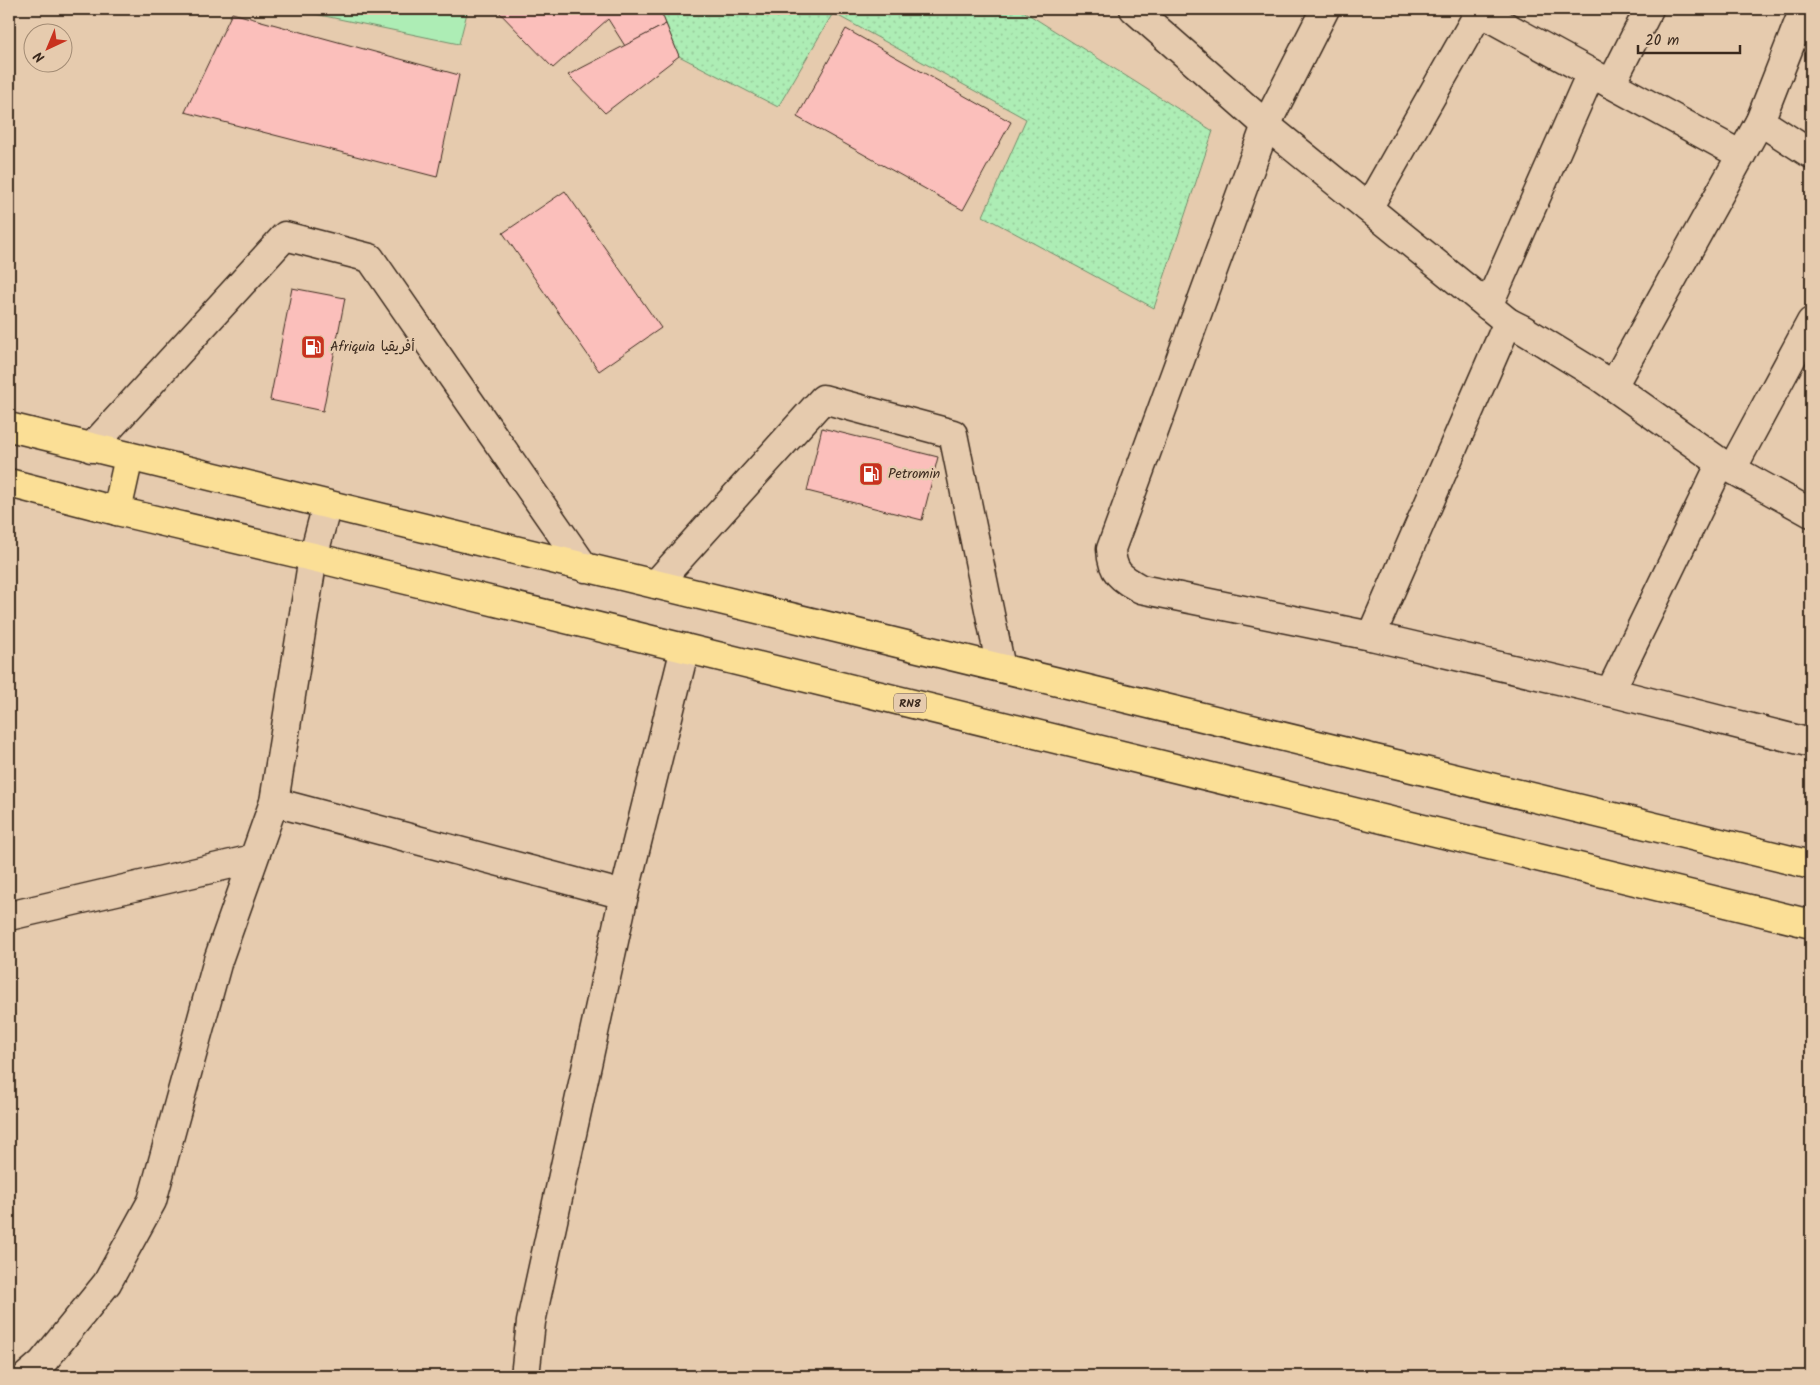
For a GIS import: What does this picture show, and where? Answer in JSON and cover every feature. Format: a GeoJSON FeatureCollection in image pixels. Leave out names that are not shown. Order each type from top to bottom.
{"type":"FeatureCollection","features":[{"type":"Feature","properties":{"kind":"main road"},"geometry":{"type":"LineString","coordinates":[[9,427],[1811,864]]}},
{"type":"Feature","properties":{"kind":"main road"},"geometry":{"type":"LineString","coordinates":[[117,511],[129,457]]}},
{"type":"Feature","properties":{"kind":"main road","name":"RN8"},"geometry":{"type":"LineString","coordinates":[[9,483],[117,511],[314,557],[1811,924]]}},
{"type":"Feature","properties":{"kind":"street"},"geometry":{"type":"LineString","coordinates":[[1134,9],[1266,125],[1498,314],[1614,386],[1726,466],[1811,513]]}},
{"type":"Feature","properties":{"kind":"street"},"geometry":{"type":"LineString","coordinates":[[1325,9],[1266,125],[1111,549],[1112,564],[1122,579],[1141,589],[1371,636],[1610,692],[1811,743]]}},
{"type":"Feature","properties":{"kind":"street"},"geometry":{"type":"LineString","coordinates":[[1371,636],[1498,314],[1601,79],[1648,9]]}},
{"type":"Feature","properties":{"kind":"street"},"geometry":{"type":"LineString","coordinates":[[1614,386],[1760,121],[1804,9]]}},
{"type":"Feature","properties":{"kind":"street"},"geometry":{"type":"LineString","coordinates":[[1368,208],[1478,10],[1741,155]]}},
{"type":"Feature","properties":{"kind":"street"},"geometry":{"type":"LineString","coordinates":[[1760,121],[1811,154]]}},
{"type":"Feature","properties":{"kind":"street"},"geometry":{"type":"LineString","coordinates":[[91,448],[285,236],[370,258],[585,568]]}},
{"type":"Feature","properties":{"kind":"street"},"geometry":{"type":"LineString","coordinates":[[1610,692],[1726,466],[1810,328]]}},
{"type":"Feature","properties":{"kind":"street"},"geometry":{"type":"LineString","coordinates":[[656,584],[823,399],[953,434],[1001,668]]}},
{"type":"Feature","properties":{"kind":"street"},"geometry":{"type":"LineString","coordinates":[[27,1376],[42,1362],[107,1284],[152,1201],[218,960],[274,802],[314,557],[327,505]]}},
{"type":"Feature","properties":{"kind":"street"},"geometry":{"type":"LineString","coordinates":[[525,1376],[531,1322],[624,895],[685,648]]}},
{"type":"Feature","properties":{"kind":"street"},"geometry":{"type":"LineString","coordinates":[[274,802],[624,895]]}},
{"type":"Feature","properties":{"kind":"street"},"geometry":{"type":"LineString","coordinates":[[9,916],[253,859]]}},
{"type":"Feature","properties":{"kind":"green space"},"geometry":{"type":"Polygon","coordinates":[[[291,9],[468,9],[459,44],[291,9]]]}},
{"type":"Feature","properties":{"kind":"green space"},"geometry":{"type":"Polygon","coordinates":[[[660,9],[1020,9],[1213,131],[1154,308],[983,216],[1026,119],[833,13],[778,107],[679,56],[660,9]]]}},
{"type":"Feature","properties":{"kind":"building"},"geometry":{"type":"Polygon","coordinates":[[[496,9],[660,9],[666,24],[625,46],[608,19],[553,68],[496,9]]]}},
{"type":"Feature","properties":{"kind":"building"},"geometry":{"type":"Polygon","coordinates":[[[232,13],[459,75],[437,177],[185,112],[232,13]]]}},
{"type":"Feature","properties":{"kind":"building"},"geometry":{"type":"Polygon","coordinates":[[[666,24],[679,56],[605,113],[568,75],[666,24]]]}},
{"type":"Feature","properties":{"kind":"building"},"geometry":{"type":"Polygon","coordinates":[[[846,29],[1011,122],[963,210],[797,117],[846,29]]]}},
{"type":"Feature","properties":{"kind":"building"},"geometry":{"type":"Polygon","coordinates":[[[565,191],[661,328],[599,371],[503,233],[565,191]]]}},
{"type":"Feature","properties":{"kind":"building"},"geometry":{"type":"Polygon","coordinates":[[[292,288],[345,298],[323,411],[270,400],[292,288]]]}},
{"type":"Feature","properties":{"kind":"building"},"geometry":{"type":"Polygon","coordinates":[[[822,428],[938,457],[922,520],[807,491],[822,428]]]}},
{"type":"Feature","properties":{"kind":"place","name":"Afriquia أفريقيا"},"geometry":{"type":"Point","coordinates":[313,347]}},
{"type":"Feature","properties":{"kind":"place","name":"Petromin"},"geometry":{"type":"Point","coordinates":[871,474]}}]}
